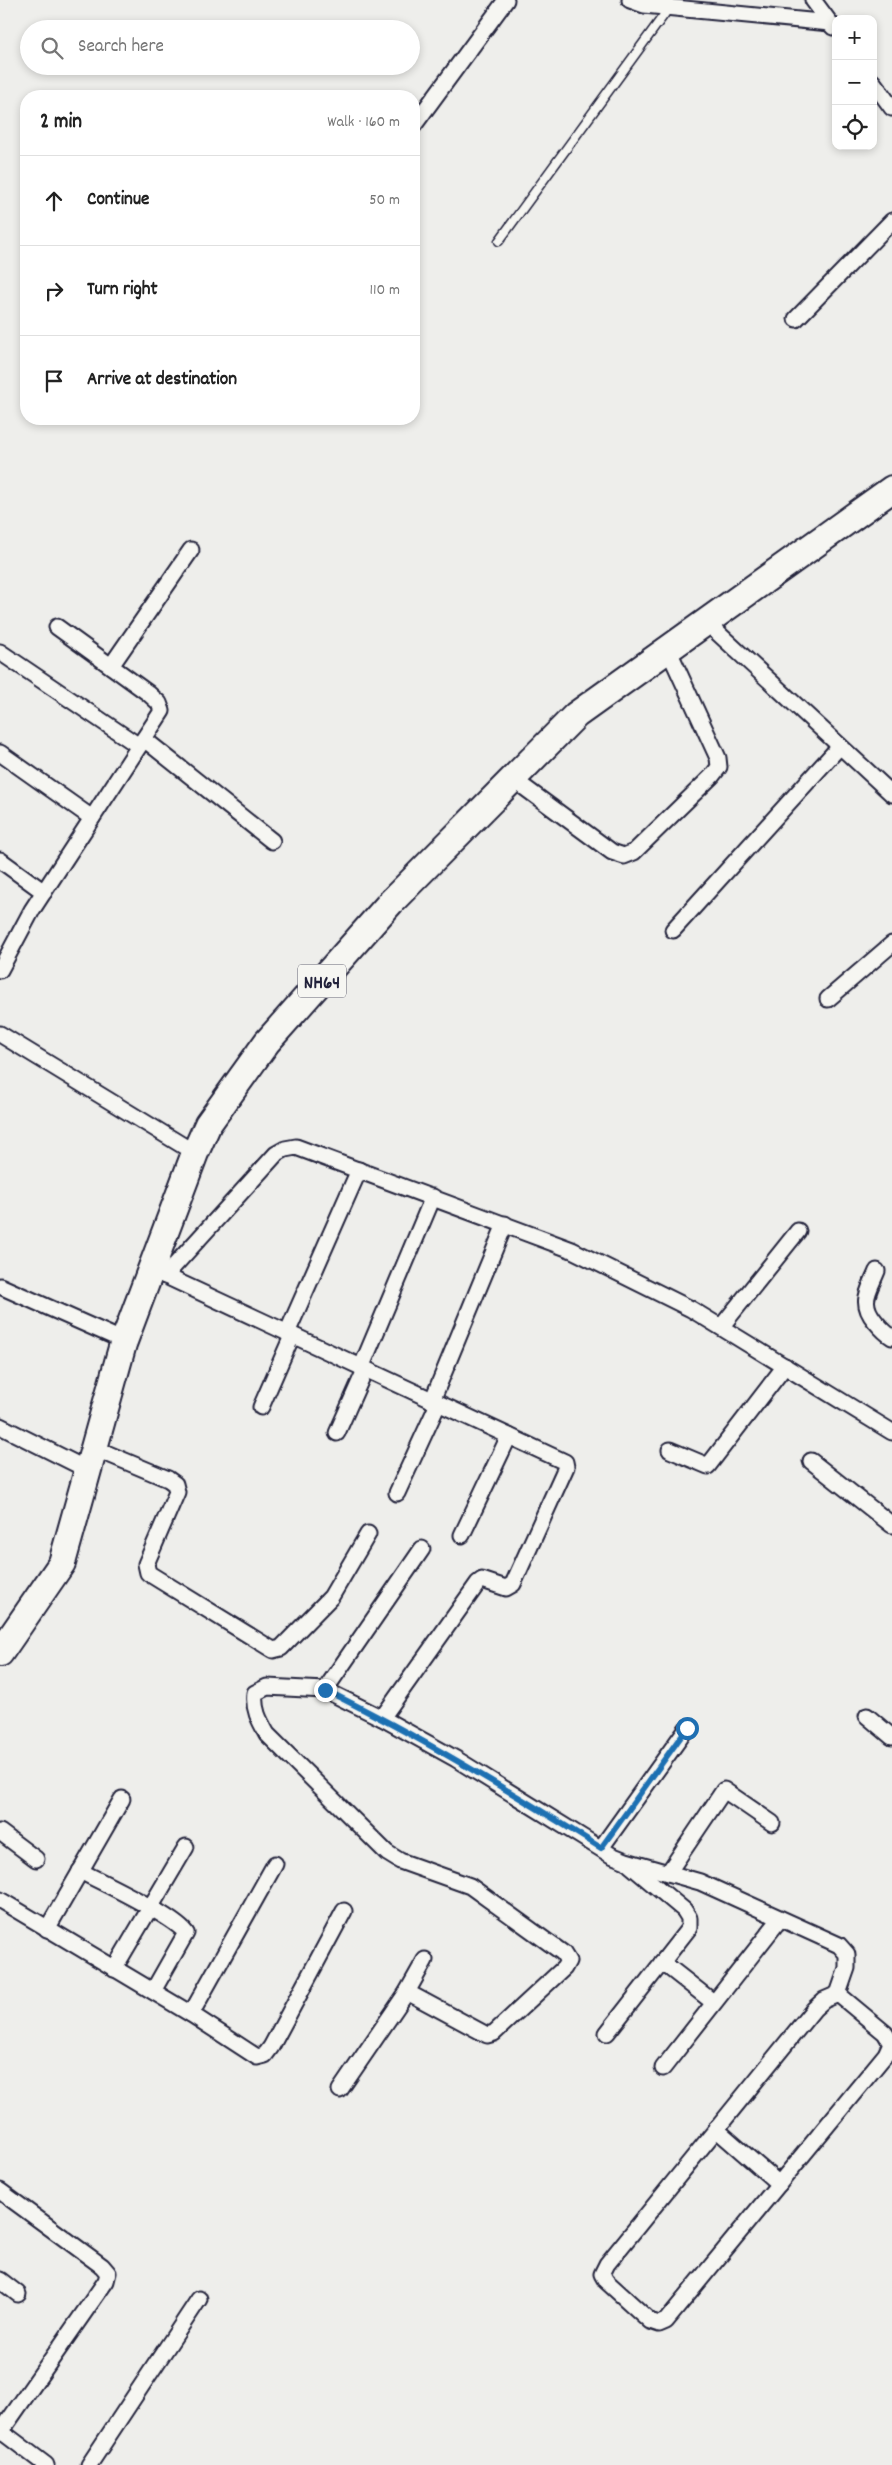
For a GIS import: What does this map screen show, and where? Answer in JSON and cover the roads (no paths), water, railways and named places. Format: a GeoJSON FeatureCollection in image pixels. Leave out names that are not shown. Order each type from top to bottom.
{"type":"FeatureCollection","features":[{"type":"Feature","properties":{"kind":"highway","name":"NH64"},"geometry":{"type":"LineString","coordinates":[[0,1653],[62,1563],[124,1341],[158,1273],[195,1154],[208,1124],[267,1042],[391,902],[576,715],[891,492]]}},
{"type":"Feature","properties":{"kind":"street"},"geometry":{"type":"LineString","coordinates":[[420,117],[506,0]]}},
{"type":"Feature","properties":{"kind":"street"},"geometry":{"type":"LineString","coordinates":[[630,0],[644,6],[832,27]]}},
{"type":"Feature","properties":{"kind":"street"},"geometry":{"type":"LineString","coordinates":[[813,0],[832,26]]}},
{"type":"Feature","properties":{"kind":"street"},"geometry":{"type":"LineString","coordinates":[[877,87],[892,108]]}},
{"type":"Feature","properties":{"kind":"street"},"geometry":{"type":"LineString","coordinates":[[796,319],[892,221]]}},
{"type":"Feature","properties":{"kind":"street"},"geometry":{"type":"LineString","coordinates":[[111,666],[191,550]]}},
{"type":"Feature","properties":{"kind":"street"},"geometry":{"type":"LineString","coordinates":[[706,622],[892,794]]}},
{"type":"Feature","properties":{"kind":"street"},"geometry":{"type":"LineString","coordinates":[[0,970],[44,892],[162,711],[159,703],[57,627]]}},
{"type":"Feature","properties":{"kind":"street"},"geometry":{"type":"LineString","coordinates":[[513,779],[612,852],[624,856],[634,852],[719,767],[718,758],[668,649]]}},
{"type":"Feature","properties":{"kind":"street"},"geometry":{"type":"LineString","coordinates":[[0,652],[142,743],[272,841]]}},
{"type":"Feature","properties":{"kind":"street"},"geometry":{"type":"LineString","coordinates":[[673,930],[840,746]]}},
{"type":"Feature","properties":{"kind":"street"},"geometry":{"type":"LineString","coordinates":[[0,753],[92,818]]}},
{"type":"Feature","properties":{"kind":"street"},"geometry":{"type":"LineString","coordinates":[[0,860],[44,892]]}},
{"type":"Feature","properties":{"kind":"street"},"geometry":{"type":"LineString","coordinates":[[828,999],[892,944]]}},
{"type":"Feature","properties":{"kind":"street"},"geometry":{"type":"LineString","coordinates":[[2,1040],[195,1154]]}},
{"type":"Feature","properties":{"kind":"street"},"geometry":{"type":"LineString","coordinates":[[382,1718],[478,1583],[482,1580],[506,1588],[513,1584],[566,1467],[565,1462],[158,1273],[284,1148],[296,1147],[572,1250],[675,1300],[892,1432]]}},
{"type":"Feature","properties":{"kind":"street"},"geometry":{"type":"LineString","coordinates":[[261,1407],[359,1170]]}},
{"type":"Feature","properties":{"kind":"street"},"geometry":{"type":"LineString","coordinates":[[337,1433],[433,1197]]}},
{"type":"Feature","properties":{"kind":"street"},"geometry":{"type":"LineString","coordinates":[[397,1493],[435,1402],[504,1224]]}},
{"type":"Feature","properties":{"kind":"street"},"geometry":{"type":"LineString","coordinates":[[721,1327],[798,1231]]}},
{"type":"Feature","properties":{"kind":"street"},"geometry":{"type":"LineString","coordinates":[[877,1271],[865,1304],[867,1312],[892,1337]]}},
{"type":"Feature","properties":{"kind":"street"},"geometry":{"type":"LineString","coordinates":[[0,1286],[124,1341]]}},
{"type":"Feature","properties":{"kind":"street"},"geometry":{"type":"LineString","coordinates":[[670,1450],[708,1466],[785,1366]]}},
{"type":"Feature","properties":{"kind":"street"},"geometry":{"type":"LineString","coordinates":[[0,1426],[91,1459],[168,1479],[176,1484],[177,1492],[146,1564],[148,1573],[273,1650],[281,1648],[328,1601],[368,1534]]}},
{"type":"Feature","properties":{"kind":"street"},"geometry":{"type":"LineString","coordinates":[[462,1536],[508,1436]]}},
{"type":"Feature","properties":{"kind":"street"},"geometry":{"type":"LineString","coordinates":[[811,1461],[892,1525]]}},
{"type":"Feature","properties":{"kind":"street"},"geometry":{"type":"LineString","coordinates":[[325,1690],[422,1549]]}},
{"type":"Feature","properties":{"kind":"street"},"geometry":{"type":"LineString","coordinates":[[407,1992],[487,2035],[494,2033],[564,1968],[568,1961],[563,1953],[470,1886],[400,1861],[387,1853],[267,1734],[259,1721],[254,1705],[255,1693],[267,1687],[325,1690],[382,1718],[456,1759],[601,1848],[626,1861],[684,1910],[689,1918],[689,1928],[606,2033]]}},
{"type":"Feature","properties":{"kind":"street"},"geometry":{"type":"LineString","coordinates":[[867,1716],[892,1737]]}},
{"type":"Feature","properties":{"kind":"street"},"geometry":{"type":"LineString","coordinates":[[601,1848],[687,1728]]}},
{"type":"Feature","properties":{"kind":"street"},"geometry":{"type":"LineString","coordinates":[[668,1872],[724,1790],[772,1823]]}},
{"type":"Feature","properties":{"kind":"street"},"geometry":{"type":"LineString","coordinates":[[47,1929],[122,1799]]}},
{"type":"Feature","properties":{"kind":"street"},"geometry":{"type":"LineString","coordinates":[[0,1832],[36,1859]]}},
{"type":"Feature","properties":{"kind":"street"},"geometry":{"type":"LineString","coordinates":[[114,1969],[186,1847]]}},
{"type":"Feature","properties":{"kind":"street"},"geometry":{"type":"LineString","coordinates":[[626,1861],[700,1882],[839,1945],[847,1954],[847,1968],[838,1994],[824,2000],[814,2008],[608,2264],[602,2274],[650,2321],[659,2324],[666,2321],[886,2054],[891,2043],[885,2033],[838,1994]]}},
{"type":"Feature","properties":{"kind":"street"},"geometry":{"type":"LineString","coordinates":[[191,2014],[275,1864]]}},
{"type":"Feature","properties":{"kind":"street"},"geometry":{"type":"LineString","coordinates":[[80,1871],[150,1908],[182,1928],[186,1933],[153,1992]]}},
{"type":"Feature","properties":{"kind":"street"},"geometry":{"type":"LineString","coordinates":[[0,1900],[191,2014],[257,2057],[265,2055],[344,1912]]}},
{"type":"Feature","properties":{"kind":"street"},"geometry":{"type":"LineString","coordinates":[[663,2068],[780,1918]]}},
{"type":"Feature","properties":{"kind":"street"},"geometry":{"type":"LineString","coordinates":[[340,2090],[407,1992],[425,1960]]}},
{"type":"Feature","properties":{"kind":"street"},"geometry":{"type":"LineString","coordinates":[[662,1962],[713,2002]]}},
{"type":"Feature","properties":{"kind":"street"},"geometry":{"type":"LineString","coordinates":[[716,2129],[778,2184]]}},
{"type":"Feature","properties":{"kind":"street"},"geometry":{"type":"LineString","coordinates":[[0,2191],[102,2266],[108,2273],[106,2281],[1,2432],[46,2465]]}},
{"type":"Feature","properties":{"kind":"street"},"geometry":{"type":"LineString","coordinates":[[0,2280],[18,2294]]}},
{"type":"Feature","properties":{"kind":"street"},"geometry":{"type":"LineString","coordinates":[[89,2465],[199,2299]]}},
{"type":"Feature","properties":{"kind":"lane"},"geometry":{"type":"LineString","coordinates":[[499,241],[669,8]]}}]}
